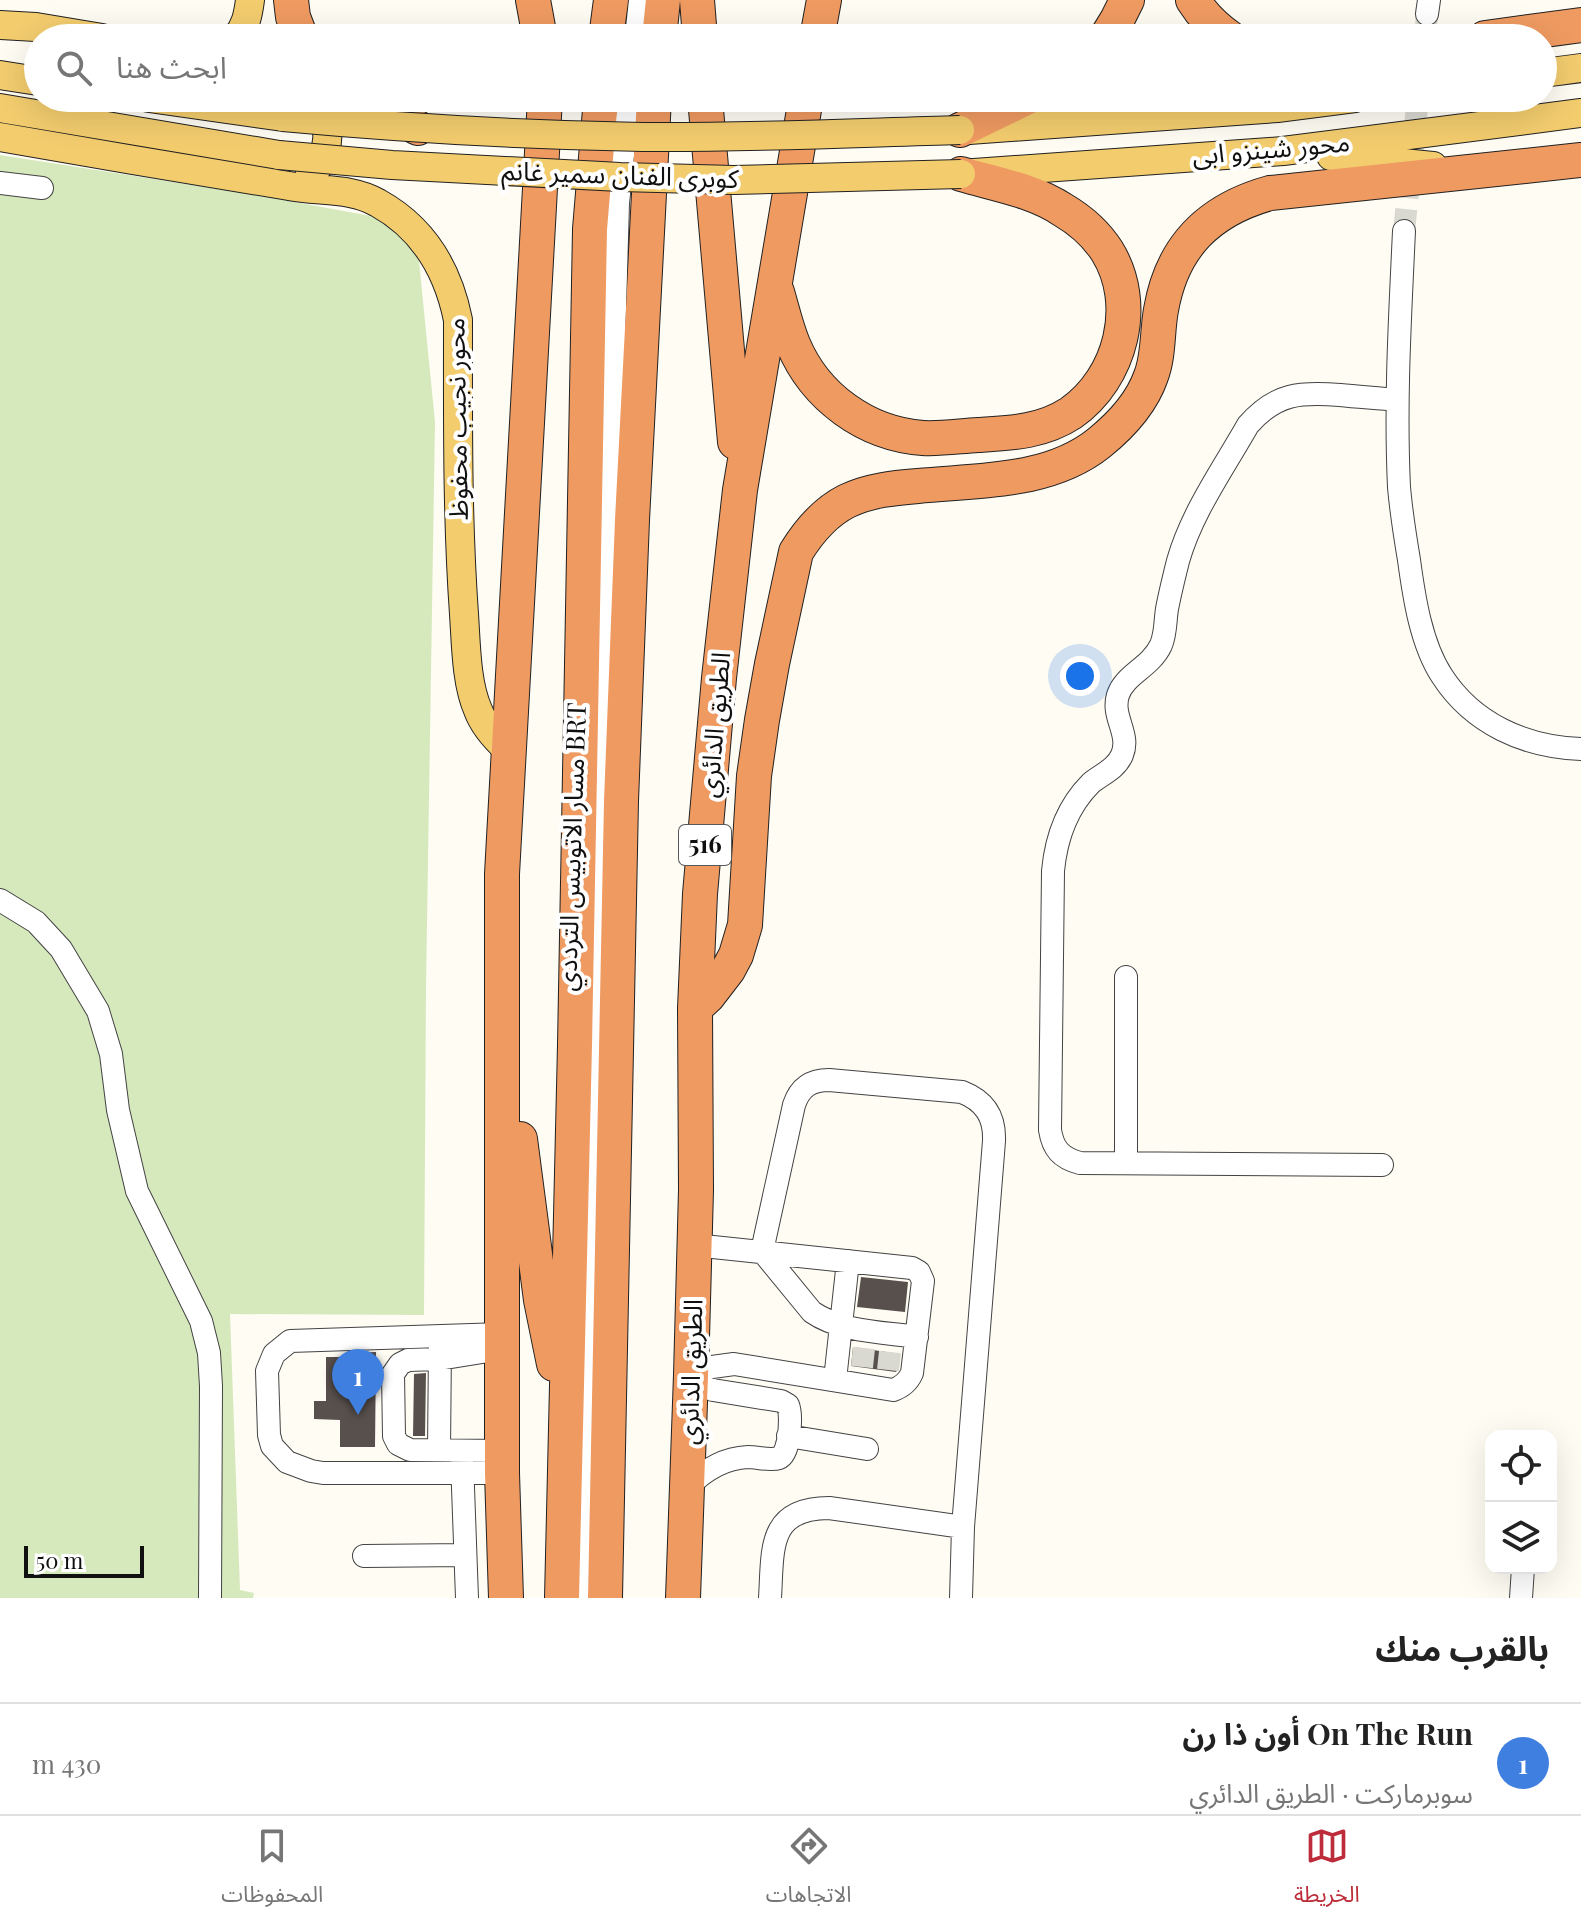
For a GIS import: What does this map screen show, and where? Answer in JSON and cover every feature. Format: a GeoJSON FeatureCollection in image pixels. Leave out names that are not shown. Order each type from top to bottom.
{"type":"FeatureCollection","features":[{"type":"Feature","properties":{"kind":"highway"},"geometry":{"type":"LineString","coordinates":[[291,0],[296,24]]}},
{"type":"Feature","properties":{"kind":"highway"},"geometry":{"type":"LineString","coordinates":[[533,0],[537,24]]}},
{"type":"Feature","properties":{"kind":"highway"},"geometry":{"type":"LineString","coordinates":[[552,24],[555,0]]}},
{"type":"Feature","properties":{"kind":"highway"},"geometry":{"type":"LineString","coordinates":[[608,24],[611,0]]}},
{"type":"Feature","properties":{"kind":"highway"},"geometry":{"type":"LineString","coordinates":[[660,24],[663,0]]}},
{"type":"Feature","properties":{"kind":"highway"},"geometry":{"type":"LineString","coordinates":[[697,0],[699,24]]}},
{"type":"Feature","properties":{"kind":"highway"},"geometry":{"type":"LineString","coordinates":[[820,24],[824,0]]}},
{"type":"Feature","properties":{"kind":"highway"},"geometry":{"type":"LineString","coordinates":[[1114,24],[1127,0]]}},
{"type":"Feature","properties":{"kind":"highway"},"geometry":{"type":"LineString","coordinates":[[1193,0],[1213,24]]}},
{"type":"Feature","properties":{"kind":"highway"},"geometry":{"type":"LineString","coordinates":[[1557,28],[1581,25]]}},
{"type":"Feature","properties":{"kind":"highway"},"geometry":{"type":"LineString","coordinates":[[388,112],[418,128]]}},
{"type":"Feature","properties":{"kind":"highway"},"geometry":{"type":"LineString","coordinates":[[506,1598],[502,1462],[502,874],[544,112]]}},
{"type":"Feature","properties":{"kind":"highway"},"geometry":{"type":"LineString","coordinates":[[562,1598],[590,229],[600,112]]}},
{"type":"Feature","properties":{"kind":"highway"},"geometry":{"type":"LineString","coordinates":[[605,1598],[621,801],[653,112]]}},
{"type":"Feature","properties":{"kind":"highway"},"geometry":{"type":"LineString","coordinates":[[706,112],[740,490]]}},
{"type":"Feature","properties":{"kind":"highway","name":"الطريق الدائري"},"geometry":{"type":"LineString","coordinates":[[683,1598],[696,1190],[695,1008],[700,894],[717,693],[740,490],[804,112]]}},
{"type":"Feature","properties":{"kind":"highway"},"geometry":{"type":"LineString","coordinates":[[960,130],[997,112]]}},
{"type":"Feature","properties":{"kind":"highway"},"geometry":{"type":"LineString","coordinates":[[695,1008],[719,984],[741,940],[747,909],[754,776],[764,706],[796,552],[814,527],[836,507],[871,492],[1046,470],[1073,460],[1097,444],[1119,425],[1137,402],[1151,376],[1166,288],[1175,265],[1188,244],[1205,226],[1246,200],[1270,193],[1581,160]]}},
{"type":"Feature","properties":{"kind":"highway"},"geometry":{"type":"LineString","coordinates":[[774,281],[800,360],[823,391],[853,415],[889,431],[927,438],[1023,432],[1070,413],[1094,391],[1119,347],[1124,314],[1119,281],[1107,250],[1078,220],[1042,198],[961,174]]}},
{"type":"Feature","properties":{"kind":"highway"},"geometry":{"type":"LineString","coordinates":[[503,1048],[522,1148],[541,1300],[566,1425]]}},
{"type":"Feature","properties":{"kind":"main road"},"geometry":{"type":"LineString","coordinates":[[245,24],[250,0]]}},
{"type":"Feature","properties":{"kind":"main road"},"geometry":{"type":"LineString","coordinates":[[0,4],[31,24]]}},
{"type":"Feature","properties":{"kind":"main road"},"geometry":{"type":"LineString","coordinates":[[0,25],[24,26]]}},
{"type":"Feature","properties":{"kind":"main road"},"geometry":{"type":"LineString","coordinates":[[1557,71],[1581,68]]}},
{"type":"Feature","properties":{"kind":"main road"},"geometry":{"type":"LineString","coordinates":[[0,75],[24,79]]}},
{"type":"Feature","properties":{"kind":"main road","name":"كوبرى الفنان سمير غانم"},"geometry":{"type":"LineString","coordinates":[[0,108],[279,155],[492,171],[734,180],[961,174]]}},
{"type":"Feature","properties":{"kind":"main road","name":"كوبرى الفنان سمير غانم"},"geometry":{"type":"LineString","coordinates":[[248,112],[418,128],[644,137],[960,130]]}},
{"type":"Feature","properties":{"kind":"main road"},"geometry":{"type":"LineString","coordinates":[[296,188],[313,174],[326,152],[327,127],[322,112]]}},
{"type":"Feature","properties":{"kind":"main road","name":"محور شينزو ابى"},"geometry":{"type":"LineString","coordinates":[[960,130],[1179,112]]}},
{"type":"Feature","properties":{"kind":"main road","name":"محور شينزو ابى"},"geometry":{"type":"LineString","coordinates":[[961,174],[1283,151],[1581,113]]}},
{"type":"Feature","properties":{"kind":"main road","name":"محور نجيب محفوظ"},"geometry":{"type":"LineString","coordinates":[[0,137],[296,188],[359,193],[384,206],[420,236],[449,284],[458,320],[458,523],[471,687],[485,725],[507,749]]}},
{"type":"Feature","properties":{"kind":"main road"},"geometry":{"type":"LineString","coordinates":[[1283,151],[1478,171]]}},
{"type":"Feature","properties":{"kind":"street"},"geometry":{"type":"LineString","coordinates":[[637,24],[640,0]]}},
{"type":"Feature","properties":{"kind":"street","name":"مسار الاتوبيس الترددي BRT"},"geometry":{"type":"LineString","coordinates":[[583,1598],[595,1012],[618,203],[628,112]]}},
{"type":"Feature","properties":{"kind":"street"},"geometry":{"type":"LineString","coordinates":[[0,183],[42,188]]}},
{"type":"Feature","properties":{"kind":"street"},"geometry":{"type":"LineString","coordinates":[[1404,231],[1397,400],[1399,490],[1412,584],[1427,648],[1447,684],[1465,705],[1495,727],[1511,736],[1538,744],[1581,749]]}},
{"type":"Feature","properties":{"kind":"street"},"geometry":{"type":"LineString","coordinates":[[1382,1165],[1080,1163],[1058,1153],[1052,1142],[1050,1115],[1053,871],[1059,834],[1077,800],[1122,756],[1125,740],[1116,709],[1119,692],[1158,650],[1165,631],[1171,587],[1186,536],[1248,425],[1270,404],[1297,394],[1397,400]]}},
{"type":"Feature","properties":{"kind":"street"},"geometry":{"type":"LineString","coordinates":[[0,900],[36,922],[61,949],[98,1011],[111,1054],[118,1110],[137,1191],[201,1321],[209,1353],[211,1386],[210,1598]]}},
{"type":"Feature","properties":{"kind":"street"},"geometry":{"type":"LineString","coordinates":[[1126,977],[1126,1162]]}},
{"type":"Feature","properties":{"kind":"street"},"geometry":{"type":"LineString","coordinates":[[762,1251],[794,1105],[806,1085],[829,1080],[962,1092],[972,1096],[988,1110],[994,1141],[963,1527],[961,1598]]}},
{"type":"Feature","properties":{"kind":"street"},"geometry":{"type":"LineString","coordinates":[[694,1245],[762,1251],[912,1268],[919,1272],[923,1281],[910,1378],[893,1390],[876,1359],[841,1326],[812,1312],[762,1251]]}},
{"type":"Feature","properties":{"kind":"street"},"geometry":{"type":"LineString","coordinates":[[835,1380],[848,1261]]}},
{"type":"Feature","properties":{"kind":"street"},"geometry":{"type":"LineString","coordinates":[[502,1342],[440,1336],[290,1341],[274,1354],[267,1371],[269,1435],[272,1446],[287,1462],[323,1473],[462,1474],[502,1462]]}},
{"type":"Feature","properties":{"kind":"street"},"geometry":{"type":"LineString","coordinates":[[440,1336],[439,1359],[450,1450],[462,1474],[467,1598]]}},
{"type":"Feature","properties":{"kind":"street"},"geometry":{"type":"LineString","coordinates":[[691,1378],[712,1367],[734,1364],[835,1380],[917,1337]]}},
{"type":"Feature","properties":{"kind":"street"},"geometry":{"type":"LineString","coordinates":[[502,1342],[439,1359],[404,1362],[397,1366],[393,1374],[395,1440],[398,1444],[405,1449],[450,1450],[502,1462]]}},
{"type":"Feature","properties":{"kind":"street"},"geometry":{"type":"LineString","coordinates":[[687,1488],[708,1470],[733,1459],[780,1458],[787,1450],[791,1413],[785,1402],[713,1390],[691,1378]]}},
{"type":"Feature","properties":{"kind":"street"},"geometry":{"type":"LineString","coordinates":[[788,1436],[867,1449]]}},
{"type":"Feature","properties":{"kind":"street"},"geometry":{"type":"LineString","coordinates":[[770,1598],[773,1545],[781,1528],[794,1515],[811,1508],[963,1527]]}},
{"type":"Feature","properties":{"kind":"street"},"geometry":{"type":"LineString","coordinates":[[364,1556],[465,1555]]}},
{"type":"Feature","properties":{"kind":"street"},"geometry":{"type":"LineString","coordinates":[[1521,1598],[1523,1574]]}},
{"type":"Feature","properties":{"kind":"green space"},"geometry":{"type":"Polygon","coordinates":[[[0,155],[371,216],[408,238],[419,261],[435,422],[424,1315],[230,1314],[240,1590],[254,1593],[253,1598],[0,1598],[0,155]]]}},
{"type":"Feature","properties":{"kind":"building"},"geometry":{"type":"Polygon","coordinates":[[[861,1277],[908,1282],[905,1312],[857,1307],[861,1277]]]}},
{"type":"Feature","properties":{"kind":"building"},"geometry":{"type":"Polygon","coordinates":[[[853,1347],[900,1354],[898,1369],[896,1372],[851,1366],[853,1347]]]}},
{"type":"Feature","properties":{"kind":"building"},"geometry":{"type":"Polygon","coordinates":[[[376,1352],[375,1447],[340,1447],[340,1420],[314,1419],[314,1401],[326,1401],[326,1357],[376,1352]]]}},
{"type":"Feature","properties":{"kind":"building"},"geometry":{"type":"Polygon","coordinates":[[[426,1373],[425,1436],[413,1436],[414,1374],[426,1373]]]}},
{"type":"Feature","properties":{"kind":"tunnel"},"geometry":{"type":"LineString","coordinates":[[1426,24],[1427,14]]}},
{"type":"Feature","properties":{"kind":"tunnel"},"geometry":{"type":"LineString","coordinates":[[1404,231],[1417,112]]}},
{"type":"Feature","properties":{"kind":"tunnel"},"geometry":{"type":"LineString","coordinates":[[862,1367],[864,1348]]}},
{"type":"Feature","properties":{"kind":"tunnel"},"geometry":{"type":"LineString","coordinates":[[888,1370],[890,1352]]}},
{"type":"Feature","properties":{"kind":"place","name":"On The Run أون ذا رن"},"geometry":{"type":"Point","coordinates":[358,1415]}}]}
